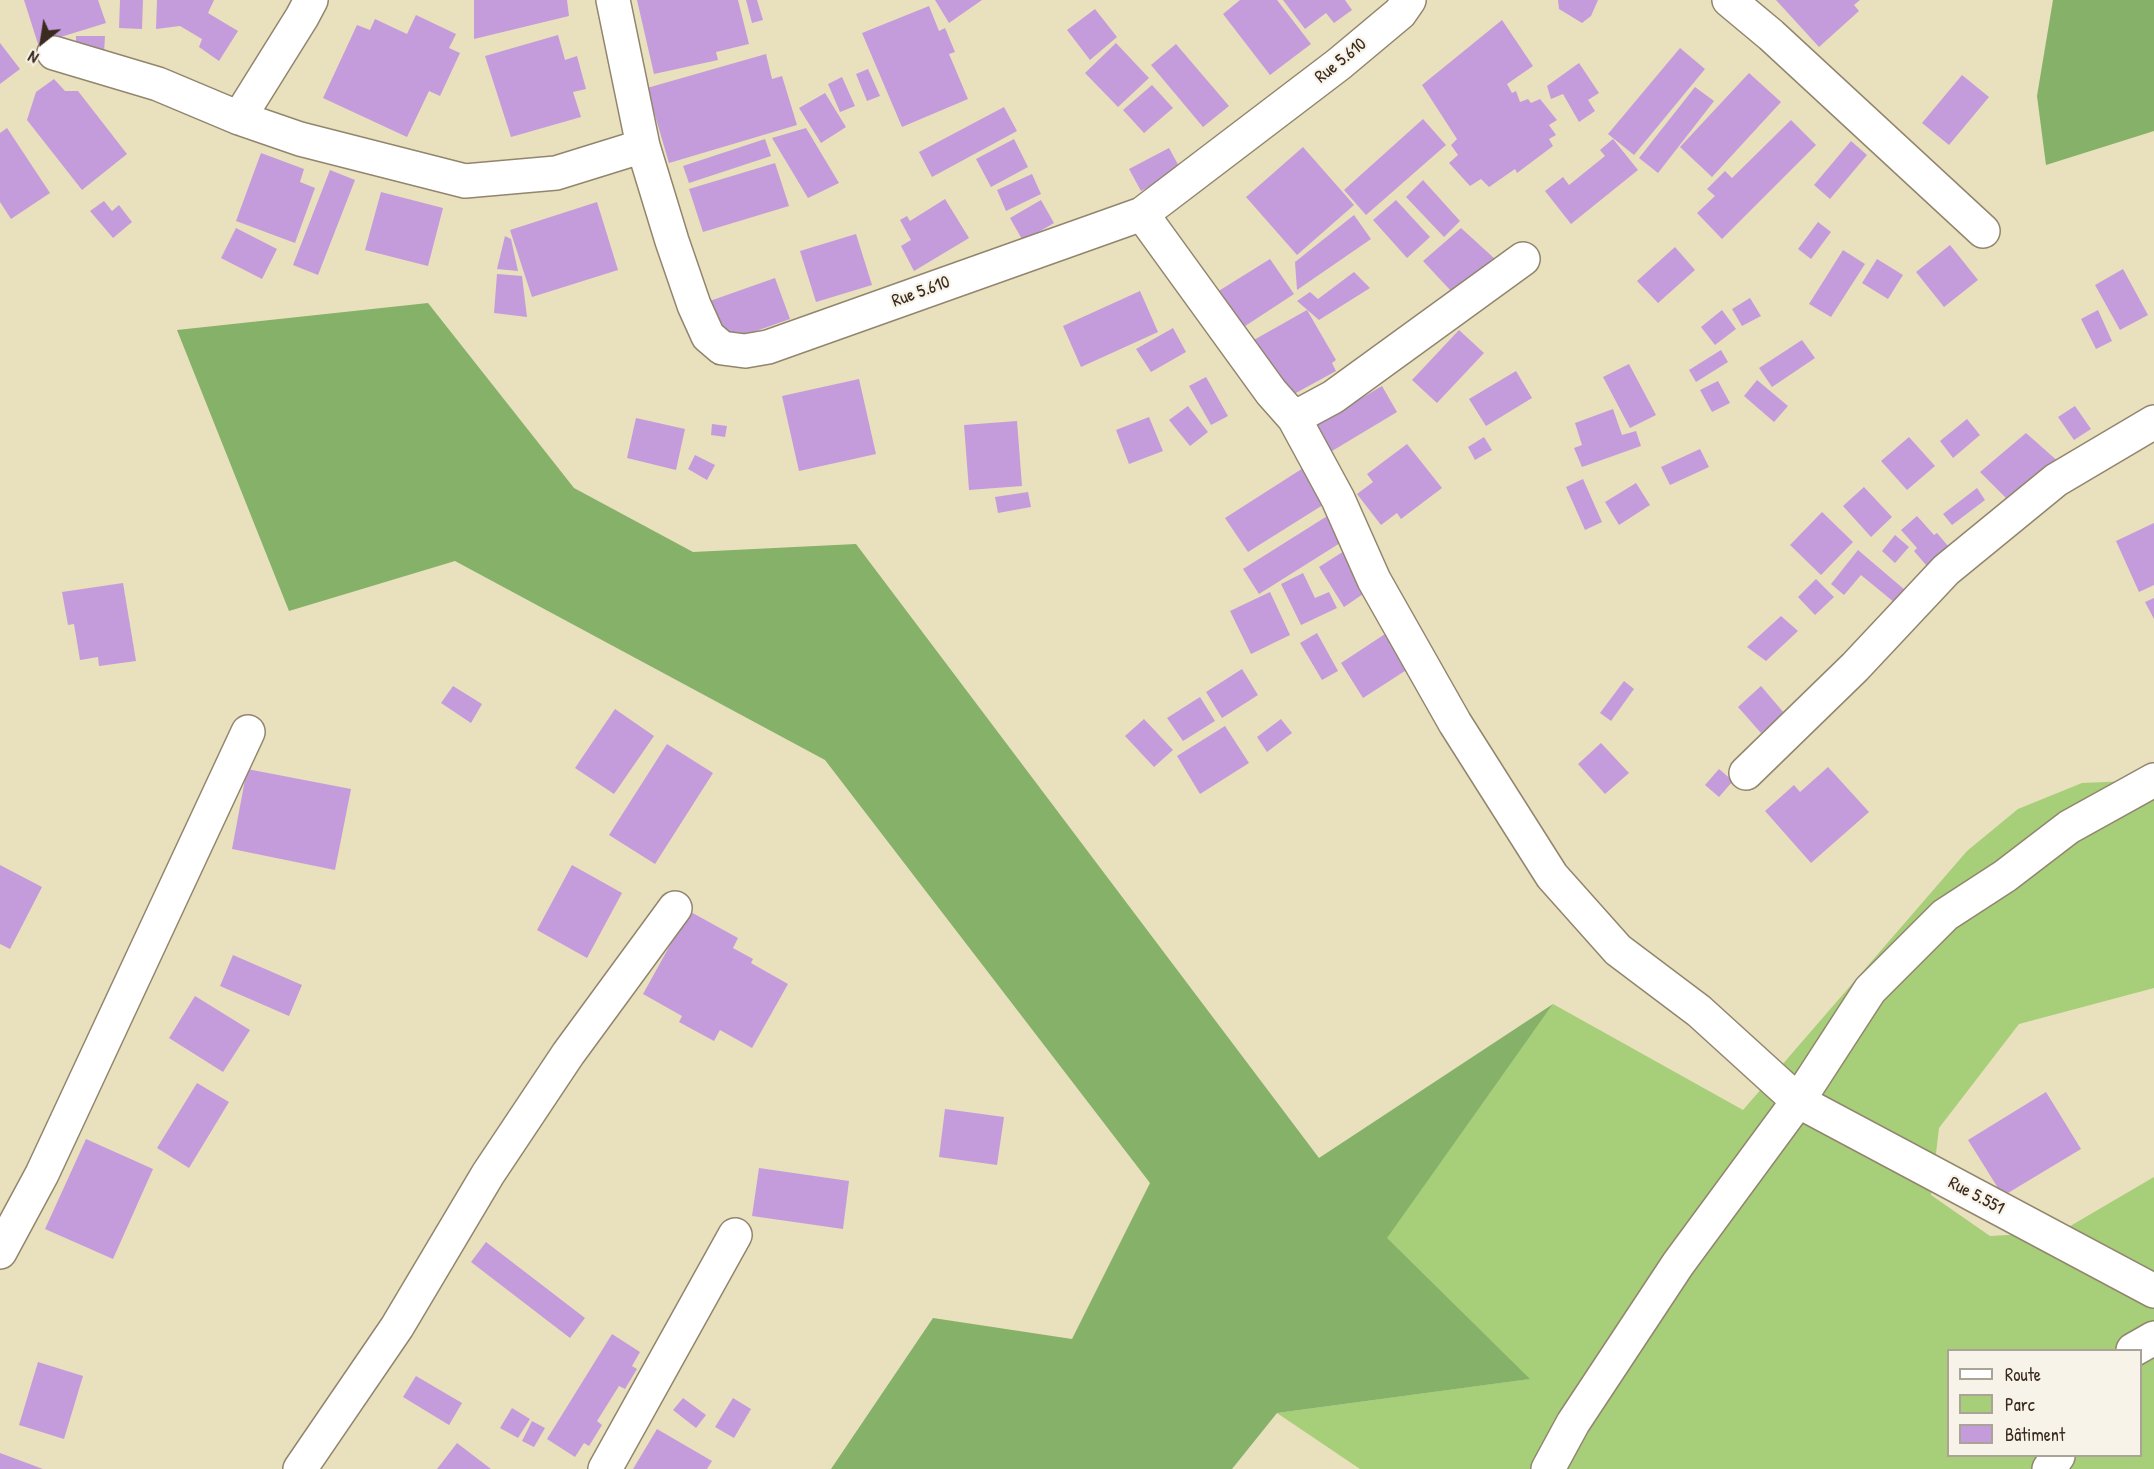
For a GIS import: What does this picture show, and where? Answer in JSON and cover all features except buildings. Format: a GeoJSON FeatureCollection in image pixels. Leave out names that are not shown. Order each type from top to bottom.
{"type":"FeatureCollection","features":[{"type":"Feature","properties":{"kind":"street"},"geometry":{"type":"LineString","coordinates":[[240,118],[311,0]]}},
{"type":"Feature","properties":{"kind":"street","name":"Rue 5.610"},"geometry":{"type":"LineString","coordinates":[[613,0],[643,146],[694,305],[708,336],[723,348],[745,351],[768,347],[1142,214],[1339,64],[1400,13],[1409,0]]}},
{"type":"Feature","properties":{"kind":"street"},"geometry":{"type":"LineString","coordinates":[[1729,0],[1771,35],[1983,231]]}},
{"type":"Feature","properties":{"kind":"street"},"geometry":{"type":"LineString","coordinates":[[54,53],[158,84],[240,118],[300,139],[465,181],[556,173],[643,146]]}},
{"type":"Feature","properties":{"kind":"street","name":"Rue 5.551"},"geometry":{"type":"LineString","coordinates":[[1142,214],[1271,392],[1294,418],[1338,499],[1374,580],[1455,723],[1552,876],[1618,950],[1699,1011],[1798,1101],[2154,1291]]}},
{"type":"Feature","properties":{"kind":"street"},"geometry":{"type":"LineString","coordinates":[[1294,418],[1333,397],[1523,259]]}},
{"type":"Feature","properties":{"kind":"street"},"geometry":{"type":"LineString","coordinates":[[1746,773],[1855,667],[1946,570],[2056,480],[2154,422]]}},
{"type":"Feature","properties":{"kind":"street"},"geometry":{"type":"LineString","coordinates":[[0,1252],[42,1174],[248,732]]}},
{"type":"Feature","properties":{"kind":"street"},"geometry":{"type":"LineString","coordinates":[[1548,1469],[1573,1423],[1678,1264],[1798,1101],[1870,990],[1945,915],[2005,876],[2069,827],[2154,780]]}},
{"type":"Feature","properties":{"kind":"street"},"geometry":{"type":"LineString","coordinates":[[300,1469],[397,1327],[494,1165],[568,1054],[675,908]]}},
{"type":"Feature","properties":{"kind":"street"},"geometry":{"type":"LineString","coordinates":[[605,1469],[735,1236]]}},
{"type":"Feature","properties":{"kind":"street"},"geometry":{"type":"LineString","coordinates":[[2135,1349],[2154,1338]]}},
{"type":"Feature","properties":{"kind":"green space"},"geometry":{"type":"Polygon","coordinates":[[[2053,0],[2154,0],[2154,131],[2046,165],[2037,96],[2053,0]]]}},
{"type":"Feature","properties":{"kind":"green space"},"geometry":{"type":"Polygon","coordinates":[[[428,303],[574,488],[693,552],[856,544],[1319,1158],[1553,1004],[1387,1238],[1530,1379],[1277,1413],[1232,1469],[831,1469],[933,1318],[1072,1339],[1150,1183],[825,760],[455,561],[289,611],[177,330],[428,303]]]}},
{"type":"Feature","properties":{"kind":"green space"},"geometry":{"type":"Polygon","coordinates":[[[2154,780],[2154,988],[2019,1024],[1939,1128],[1931,1195],[1990,1236],[2060,1232],[2154,1177],[2154,1469],[1360,1469],[1277,1413],[1529,1379],[1386,1238],[1553,1004],[1743,1110],[1967,851],[2018,809],[2082,783],[2154,780]]]}}]}
